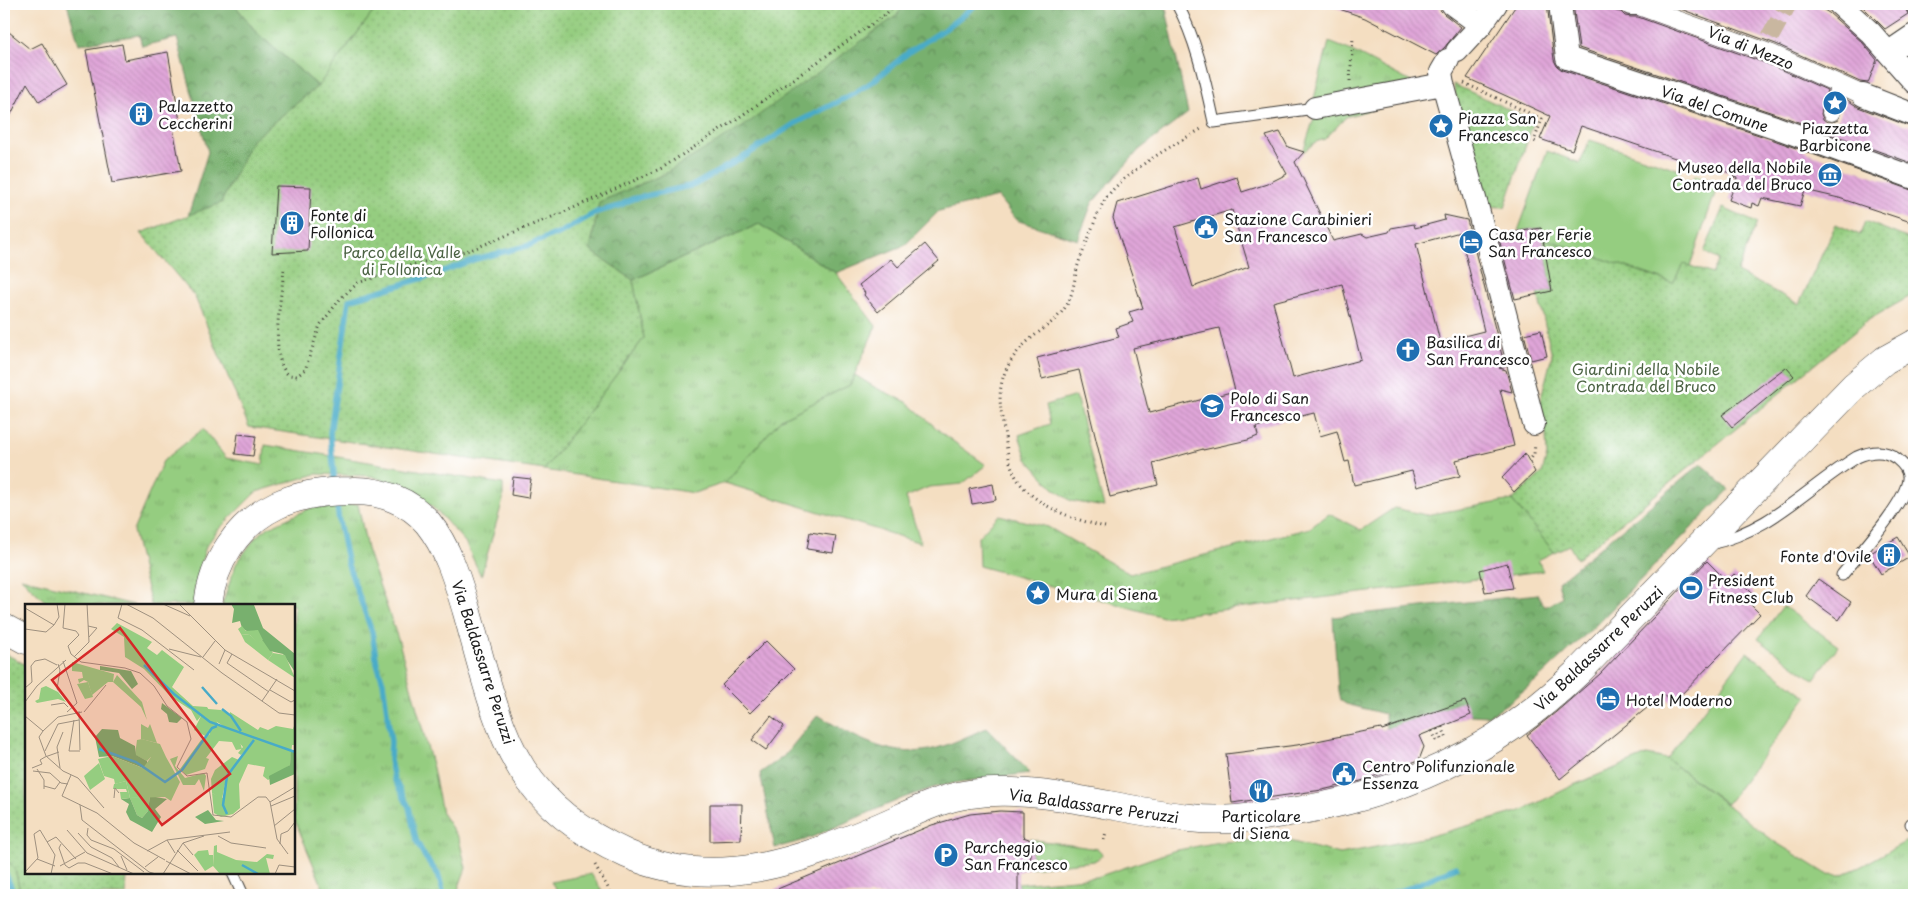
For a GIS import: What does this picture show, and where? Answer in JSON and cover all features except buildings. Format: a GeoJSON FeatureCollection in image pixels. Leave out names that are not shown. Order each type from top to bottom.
{"type":"FeatureCollection","features":[{"type":"Feature","properties":{"kind":"street"},"geometry":{"type":"LineString","coordinates":[[1452,4],[1481,25]]}},
{"type":"Feature","properties":{"kind":"street"},"geometry":{"type":"LineString","coordinates":[[1315,108],[1348,102],[1447,67],[1496,4]]}},
{"type":"Feature","properties":{"kind":"street","name":"Via del Comune"},"geometry":{"type":"LineString","coordinates":[[1560,4],[1567,58],[1775,128],[1914,178]]}},
{"type":"Feature","properties":{"kind":"street","name":"Via di Mezzo"},"geometry":{"type":"LineString","coordinates":[[1635,4],[1771,45],[1863,95]]}},
{"type":"Feature","properties":{"kind":"street"},"geometry":{"type":"LineString","coordinates":[[1839,4],[1871,33],[1914,82]]}},
{"type":"Feature","properties":{"kind":"street"},"geometry":{"type":"LineString","coordinates":[[1889,52],[1914,35]]}},
{"type":"Feature","properties":{"kind":"street"},"geometry":{"type":"LineString","coordinates":[[1447,67],[1481,223],[1534,424]]}},
{"type":"Feature","properties":{"kind":"street"},"geometry":{"type":"LineString","coordinates":[[1831,112],[1840,84]]}},
{"type":"Feature","properties":{"kind":"street"},"geometry":{"type":"LineString","coordinates":[[1863,95],[1914,115]]}},
{"type":"Feature","properties":{"kind":"street","name":"Via Baldassarre Peruzzi"},"geometry":{"type":"LineString","coordinates":[[208,604],[214,574],[228,546],[241,530],[257,517],[279,504],[314,494],[361,491],[391,497],[407,505],[421,515],[438,538],[458,581],[488,686],[501,722],[515,757],[540,793],[563,817],[616,848],[661,866],[709,872],[747,870],[773,866],[799,859],[933,804],[966,794],[1004,792],[1034,794],[1189,818],[1224,819],[1304,810],[1378,793],[1414,780],[1465,756],[1498,737],[1530,715],[1578,672],[1854,386],[1885,360],[1914,344]]}},
{"type":"Feature","properties":{"kind":"street"},"geometry":{"type":"LineString","coordinates":[[4,628],[25,639]]}},
{"type":"Feature","properties":{"kind":"lane"},"geometry":{"type":"LineString","coordinates":[[1177,4],[1186,20],[1197,50],[1214,122],[1315,108]]}},
{"type":"Feature","properties":{"kind":"lane"},"geometry":{"type":"LineString","coordinates":[[1910,4],[1914,10]]}},
{"type":"Feature","properties":{"kind":"lane"},"geometry":{"type":"LineString","coordinates":[[1701,546],[1736,537],[1766,523],[1857,457],[1874,451],[1886,453],[1897,459],[1906,470],[1908,477],[1906,486],[1887,518],[1842,575]]}},
{"type":"Feature","properties":{"kind":"lane"},"geometry":{"type":"LineString","coordinates":[[233,874],[243,895]]}},
{"type":"Feature","properties":{"kind":"path"},"geometry":{"type":"LineString","coordinates":[[284,270],[276,334],[283,366],[290,375],[297,376],[305,370],[320,325],[341,298],[358,283],[404,266],[473,249],[569,210],[662,168],[747,112],[886,14],[895,4]]}},
{"type":"Feature","properties":{"kind":"path"},"geometry":{"type":"LineString","coordinates":[[1348,102],[1353,38]]}},
{"type":"Feature","properties":{"kind":"path"},"geometry":{"type":"LineString","coordinates":[[1447,67],[1542,119],[1534,141],[1538,143]]}},
{"type":"Feature","properties":{"kind":"path"},"geometry":{"type":"LineString","coordinates":[[1105,527],[1055,510],[1032,494],[1016,477],[1010,462],[999,399],[1005,374],[1014,356],[1028,339],[1052,322],[1066,306],[1072,292],[1078,264],[1104,202],[1108,197],[1122,182],[1154,157],[1214,122]]}},
{"type":"Feature","properties":{"kind":"path"},"geometry":{"type":"LineString","coordinates":[[1438,744],[1448,739],[1442,727]]}},
{"type":"Feature","properties":{"kind":"path"},"geometry":{"type":"LineString","coordinates":[[1437,729],[1442,742]]}},
{"type":"Feature","properties":{"kind":"path"},"geometry":{"type":"LineString","coordinates":[[1104,840],[1106,832]]}},
{"type":"Feature","properties":{"kind":"green space"},"geometry":{"type":"Polygon","coordinates":[[[67,4],[234,4],[257,33],[318,86],[252,140],[221,203],[188,216],[208,152],[177,38],[142,46],[139,35],[79,44],[67,4]]]}},
{"type":"Feature","properties":{"kind":"green space"},"geometry":{"type":"Polygon","coordinates":[[[234,4],[379,4],[318,86],[257,33],[234,4]]]}},
{"type":"Feature","properties":{"kind":"green space","name":"Parco della Valle di Follonica"},"geometry":{"type":"Polygon","coordinates":[[[379,4],[905,4],[896,16],[741,128],[664,174],[599,202],[590,250],[633,280],[644,338],[544,470],[249,427],[195,297],[141,233],[221,203],[252,140],[318,86],[379,4]]]}},
{"type":"Feature","properties":{"kind":"green space"},"geometry":{"type":"Polygon","coordinates":[[[905,4],[1165,4],[1188,113],[1139,150],[1092,203],[1078,240],[1016,220],[998,197],[939,211],[905,245],[836,273],[759,224],[633,280],[590,250],[599,202],[664,174],[896,16],[905,4]]]}},
{"type":"Feature","properties":{"kind":"green space"},"geometry":{"type":"Polygon","coordinates":[[[1329,42],[1352,51],[1413,83],[1313,102],[1329,42]]]}},
{"type":"Feature","properties":{"kind":"green space"},"geometry":{"type":"Polygon","coordinates":[[[1453,84],[1534,121],[1505,207],[1482,206],[1453,84]]]}},
{"type":"Feature","properties":{"kind":"green space"},"geometry":{"type":"Polygon","coordinates":[[[1385,105],[1346,117],[1325,139],[1316,142],[1303,152],[1315,115],[1385,105]]]}},
{"type":"Feature","properties":{"kind":"green space"},"geometry":{"type":"Polygon","coordinates":[[[1590,140],[1680,170],[1678,178],[1693,181],[1695,175],[1719,182],[1690,266],[1683,264],[1673,283],[1543,238],[1541,228],[1518,231],[1547,151],[1580,163],[1590,140]]]}},
{"type":"Feature","properties":{"kind":"green space","name":"Giardini della Nobile Contrada del Bruco"},"geometry":{"type":"Polygon","coordinates":[[[1723,208],[1757,223],[1737,272],[1799,304],[1836,224],[1860,235],[1865,221],[1914,241],[1914,294],[1870,319],[1577,559],[1569,545],[1554,552],[1512,500],[1542,473],[1547,455],[1546,434],[1538,409],[1552,356],[1538,294],[1552,291],[1543,238],[1673,283],[1683,263],[1712,274],[1719,260],[1704,252],[1723,208]]]}},
{"type":"Feature","properties":{"kind":"green space"},"geometry":{"type":"Polygon","coordinates":[[[759,224],[836,273],[876,326],[850,385],[781,419],[725,483],[694,493],[544,470],[644,338],[633,280],[759,224]]]}},
{"type":"Feature","properties":{"kind":"green space"},"geometry":{"type":"Polygon","coordinates":[[[855,375],[876,388],[907,402],[943,434],[986,465],[962,484],[929,487],[906,497],[921,543],[725,483],[781,419],[850,385],[855,375]]]}},
{"type":"Feature","properties":{"kind":"green space"},"geometry":{"type":"Polygon","coordinates":[[[1076,396],[1104,507],[1071,501],[1053,488],[1027,459],[1019,435],[1050,424],[1046,405],[1076,396]]]}},
{"type":"Feature","properties":{"kind":"green space"},"geometry":{"type":"Polygon","coordinates":[[[203,429],[226,458],[263,465],[265,445],[503,484],[503,500],[481,576],[465,542],[437,511],[413,491],[371,476],[316,474],[256,492],[218,530],[206,546],[195,586],[194,604],[151,604],[133,531],[163,461],[203,429]]]}},
{"type":"Feature","properties":{"kind":"green space"},"geometry":{"type":"Polygon","coordinates":[[[1701,464],[1729,490],[1597,624],[1538,679],[1508,703],[1488,716],[1471,715],[1386,729],[1385,714],[1346,704],[1340,700],[1333,617],[1538,594],[1545,607],[1562,597],[1558,582],[1701,464]]]}},
{"type":"Feature","properties":{"kind":"green space"},"geometry":{"type":"Polygon","coordinates":[[[1512,500],[1554,552],[1538,560],[1543,571],[1163,617],[979,566],[978,537],[999,515],[1048,527],[1130,574],[1310,528],[1329,514],[1361,530],[1394,508],[1426,515],[1512,500]]]}},
{"type":"Feature","properties":{"kind":"green space"},"geometry":{"type":"Polygon","coordinates":[[[358,504],[367,549],[399,642],[433,768],[442,813],[459,839],[466,868],[456,895],[326,895],[295,820],[295,604],[222,604],[236,564],[256,537],[269,527],[313,507],[358,504]]]}},
{"type":"Feature","properties":{"kind":"green space"},"geometry":{"type":"Polygon","coordinates":[[[21,578],[130,604],[48,604],[21,578]]]}},
{"type":"Feature","properties":{"kind":"green space"},"geometry":{"type":"Polygon","coordinates":[[[1783,606],[1838,646],[1814,680],[1758,639],[1783,606]]]}},
{"type":"Feature","properties":{"kind":"green space"},"geometry":{"type":"Polygon","coordinates":[[[1747,652],[1807,697],[1727,804],[1667,759],[1747,652]]]}},
{"type":"Feature","properties":{"kind":"green space"},"geometry":{"type":"Polygon","coordinates":[[[4,653],[25,664],[25,874],[127,874],[126,895],[21,895],[15,869],[4,857],[4,653]]]}},
{"type":"Feature","properties":{"kind":"green space"},"geometry":{"type":"Polygon","coordinates":[[[818,715],[857,737],[885,748],[899,751],[929,750],[987,728],[1030,773],[935,787],[903,798],[805,840],[775,848],[760,773],[783,757],[818,715]]]}},
{"type":"Feature","properties":{"kind":"green space"},"geometry":{"type":"Polygon","coordinates":[[[1647,755],[1667,759],[1775,842],[1827,874],[1841,875],[1860,867],[1914,837],[1914,895],[1018,895],[1018,884],[1097,877],[1173,851],[1219,842],[1281,839],[1340,854],[1427,837],[1521,811],[1576,784],[1647,755]]]}},
{"type":"Feature","properties":{"kind":"green space"},"geometry":{"type":"Polygon","coordinates":[[[1029,839],[1098,849],[1102,856],[1094,861],[1029,868],[1032,848],[1029,839]]]}},
{"type":"Feature","properties":{"kind":"green space"},"geometry":{"type":"Polygon","coordinates":[[[4,857],[15,869],[21,895],[4,895],[4,857]]]}},
{"type":"Feature","properties":{"kind":"green space"},"geometry":{"type":"Polygon","coordinates":[[[591,874],[605,895],[560,895],[551,882],[591,874]]]}},
{"type":"Feature","properties":{"kind":"waterway"},"geometry":{"type":"LineString","coordinates":[[335,484],[330,433],[349,300],[427,277],[476,259],[530,245],[558,234],[597,212],[619,206],[632,199],[694,185],[747,155],[794,124],[872,82],[909,52],[945,29],[977,4]]}},
{"type":"Feature","properties":{"kind":"waterway"},"geometry":{"type":"LineString","coordinates":[[336,498],[348,565],[372,632],[377,664],[383,682],[391,742],[390,760],[394,779],[409,807],[416,840],[425,857],[438,874],[444,895]]}},
{"type":"Feature","properties":{"kind":"waterway"},"geometry":{"type":"LineString","coordinates":[[1385,895],[1409,888],[1456,867]]}},
{"type":"Feature","properties":{"kind":"waterway"},"geometry":{"type":"LineString","coordinates":[[4,869],[14,895]]}},
{"type":"Feature","properties":{"kind":"tunnel"},"geometry":{"type":"LineString","coordinates":[[1770,37],[1788,4]]}},
{"type":"Feature","properties":{"kind":"place","name":"Piazzetta Barbicone"},"geometry":{"type":"Point","coordinates":[1835,103]}},
{"type":"Feature","properties":{"kind":"place","name":"Palazzetto Ceccherini"},"geometry":{"type":"Point","coordinates":[141,114]}},
{"type":"Feature","properties":{"kind":"place","name":"Piazza San Francesco"},"geometry":{"type":"Point","coordinates":[1441,126]}},
{"type":"Feature","properties":{"kind":"place","name":"Museo della Nobile Contrada del Bruco"},"geometry":{"type":"Point","coordinates":[1830,175]}},
{"type":"Feature","properties":{"kind":"place","name":"Fonte di Follonica"},"geometry":{"type":"Point","coordinates":[292,223]}},
{"type":"Feature","properties":{"kind":"place","name":"Stazione Carabinieri San Francesco"},"geometry":{"type":"Point","coordinates":[1206,227]}},
{"type":"Feature","properties":{"kind":"place","name":"Casa per Ferie San Francesco"},"geometry":{"type":"Point","coordinates":[1471,242]}},
{"type":"Feature","properties":{"kind":"place","name":"Basilica di San Francesco"},"geometry":{"type":"Point","coordinates":[1408,350]}},
{"type":"Feature","properties":{"kind":"place","name":"Polo di San Francesco"},"geometry":{"type":"Point","coordinates":[1212,406]}},
{"type":"Feature","properties":{"kind":"place","name":"Fonte d'Ovile"},"geometry":{"type":"Point","coordinates":[1889,555]}},
{"type":"Feature","properties":{"kind":"place","name":"President Fitness Club"},"geometry":{"type":"Point","coordinates":[1691,588]}},
{"type":"Feature","properties":{"kind":"place","name":"Mura di Siena"},"geometry":{"type":"Point","coordinates":[1038,593]}},
{"type":"Feature","properties":{"kind":"place","name":"Hotel Moderno"},"geometry":{"type":"Point","coordinates":[1608,699]}},
{"type":"Feature","properties":{"kind":"place","name":"Centro Polifunzionale Essenza"},"geometry":{"type":"Point","coordinates":[1344,774]}},
{"type":"Feature","properties":{"kind":"place","name":"Particolare di Siena"},"geometry":{"type":"Point","coordinates":[1261,791]}},
{"type":"Feature","properties":{"kind":"place","name":"Parcheggio San Francesco"},"geometry":{"type":"Point","coordinates":[946,855]}}]}
